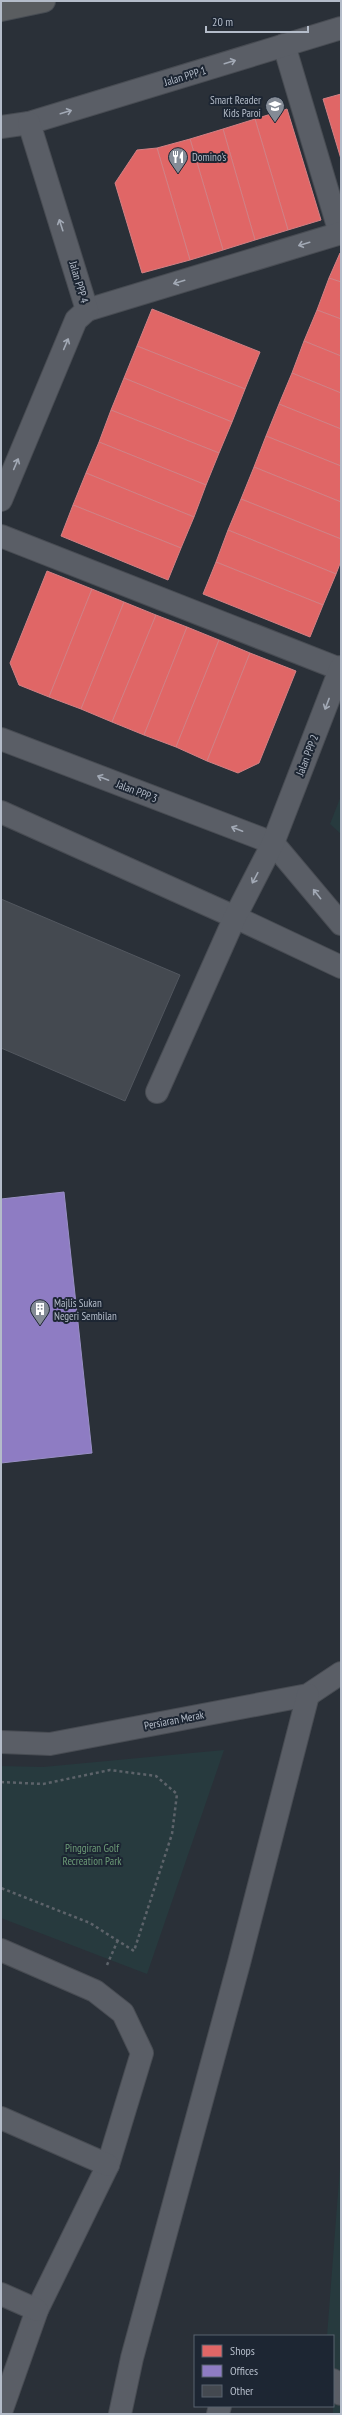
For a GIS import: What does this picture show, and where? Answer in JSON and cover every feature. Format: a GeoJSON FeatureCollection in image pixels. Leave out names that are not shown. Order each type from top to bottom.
{"type":"FeatureCollection","features":[{"type":"Feature","properties":{"kind":"highway"},"geometry":{"type":"LineString","coordinates":[[1,10],[44,1]]}},
{"type":"Feature","properties":{"kind":"street","name":"Jalan PPP 1"},"geometry":{"type":"LineString","coordinates":[[1,127],[29,123],[341,28]]}},
{"type":"Feature","properties":{"kind":"street"},"geometry":{"type":"LineString","coordinates":[[87,310],[340,233],[284,45]]}},
{"type":"Feature","properties":{"kind":"street","name":"Jalan PPP 4"},"geometry":{"type":"LineString","coordinates":[[1,500],[76,320],[87,310],[29,123]]}},
{"type":"Feature","properties":{"kind":"street"},"geometry":{"type":"LineString","coordinates":[[1,536],[341,668]]}},
{"type":"Feature","properties":{"kind":"street","name":"Jalan PPP 2"},"geometry":{"type":"LineString","coordinates":[[157,1092],[235,917],[273,843],[341,668]]}},
{"type":"Feature","properties":{"kind":"street","name":"Jalan PPP 3"},"geometry":{"type":"LineString","coordinates":[[1,739],[273,843]]}},
{"type":"Feature","properties":{"kind":"street"},"geometry":{"type":"LineString","coordinates":[[1,812],[235,917],[341,967]]}},
{"type":"Feature","properties":{"kind":"street"},"geometry":{"type":"LineString","coordinates":[[273,843],[341,924]]}},
{"type":"Feature","properties":{"kind":"street","name":"Persiaran Merak"},"geometry":{"type":"LineString","coordinates":[[1,1742],[50,1744],[308,1695],[341,1673]]}},
{"type":"Feature","properties":{"kind":"street"},"geometry":{"type":"LineString","coordinates":[[120,2414],[132,2358],[239,1963],[308,1695]]}},
{"type":"Feature","properties":{"kind":"street"},"geometry":{"type":"LineString","coordinates":[[1,1950],[95,1991],[123,2013],[142,2054],[108,2165],[37,2310],[1,2412]]}},
{"type":"Feature","properties":{"kind":"street"},"geometry":{"type":"LineString","coordinates":[[1,2118],[108,2165]]}},
{"type":"Feature","properties":{"kind":"street"},"geometry":{"type":"LineString","coordinates":[[1,2294],[37,2310]]}},
{"type":"Feature","properties":{"kind":"street"},"geometry":{"type":"LineString","coordinates":[[334,2382],[341,2394]]}},
{"type":"Feature","properties":{"kind":"path"},"geometry":{"type":"LineString","coordinates":[[1,1782],[43,1784],[110,1770],[156,1776],[177,1794],[172,1834],[134,1951],[90,1923],[1,1888]]}},
{"type":"Feature","properties":{"kind":"green space"},"geometry":{"type":"Polygon","coordinates":[[[341,796],[341,834],[330,824],[341,796]]]}},
{"type":"Feature","properties":{"kind":"green space","name":"Pinggiran Golf Recreation Park"},"geometry":{"type":"Polygon","coordinates":[[[224,1750],[147,1974],[1,1918],[1,1766],[43,1767],[224,1750]]]}},
{"type":"Feature","properties":{"kind":"green space"},"geometry":{"type":"Polygon","coordinates":[[[341,2154],[341,2414],[333,2414],[334,2335],[327,2335],[341,2154]]]}},
{"type":"Feature","properties":{"kind":"building: Shops"},"geometry":{"type":"Polygon","coordinates":[[[341,94],[341,159],[323,99],[341,94]]]}},
{"type":"Feature","properties":{"kind":"building: Shops"},"geometry":{"type":"Polygon","coordinates":[[[287,109],[321,220],[288,230],[255,119],[287,109]]]}},
{"type":"Feature","properties":{"kind":"building: Shops"},"geometry":{"type":"Polygon","coordinates":[[[255,119],[288,230],[255,240],[223,129],[255,119]]]}},
{"type":"Feature","properties":{"kind":"building: Shops"},"geometry":{"type":"Polygon","coordinates":[[[223,129],[255,240],[223,250],[190,139],[223,129]]]}},
{"type":"Feature","properties":{"kind":"building: Shops"},"geometry":{"type":"Polygon","coordinates":[[[190,139],[223,250],[190,260],[157,148],[190,139]]]}},
{"type":"Feature","properties":{"kind":"building: Shops"},"geometry":{"type":"Polygon","coordinates":[[[157,148],[190,260],[142,273],[115,183],[137,150],[157,148]]]}},
{"type":"Feature","properties":{"kind":"building: Shops"},"geometry":{"type":"Polygon","coordinates":[[[340,253],[341,254],[341,282],[329,278],[340,253]]]}},
{"type":"Feature","properties":{"kind":"building: Shops"},"geometry":{"type":"Polygon","coordinates":[[[329,278],[341,282],[341,319],[317,310],[329,278]]]}},
{"type":"Feature","properties":{"kind":"building: Shops"},"geometry":{"type":"Polygon","coordinates":[[[152,309],[260,352],[245,389],[137,346],[152,309]]]}},
{"type":"Feature","properties":{"kind":"building: Shops"},"geometry":{"type":"Polygon","coordinates":[[[317,310],[341,319],[341,356],[304,341],[317,310]]]}},
{"type":"Feature","properties":{"kind":"building: Shops"},"geometry":{"type":"Polygon","coordinates":[[[304,341],[341,356],[341,393],[292,373],[304,341]]]}},
{"type":"Feature","properties":{"kind":"building: Shops"},"geometry":{"type":"Polygon","coordinates":[[[137,346],[245,389],[232,422],[124,378],[137,346]]]}},
{"type":"Feature","properties":{"kind":"building: Shops"},"geometry":{"type":"Polygon","coordinates":[[[292,373],[341,393],[341,429],[279,404],[292,373]]]}},
{"type":"Feature","properties":{"kind":"building: Shops"},"geometry":{"type":"Polygon","coordinates":[[[124,378],[232,422],[219,453],[111,410],[124,378]]]}},
{"type":"Feature","properties":{"kind":"building: Shops"},"geometry":{"type":"Polygon","coordinates":[[[279,404],[341,429],[341,466],[266,436],[279,404]]]}},
{"type":"Feature","properties":{"kind":"building: Shops"},"geometry":{"type":"Polygon","coordinates":[[[111,410],[219,453],[206,485],[99,442],[111,410]]]}},
{"type":"Feature","properties":{"kind":"building: Shops"},"geometry":{"type":"Polygon","coordinates":[[[266,436],[341,466],[341,502],[254,467],[266,436]]]}},
{"type":"Feature","properties":{"kind":"building: Shops"},"geometry":{"type":"Polygon","coordinates":[[[99,442],[206,485],[194,517],[86,473],[99,442]]]}},
{"type":"Feature","properties":{"kind":"building: Shops"},"geometry":{"type":"Polygon","coordinates":[[[254,467],[341,502],[341,539],[241,499],[254,467]]]}},
{"type":"Feature","properties":{"kind":"building: Shops"},"geometry":{"type":"Polygon","coordinates":[[[86,473],[194,517],[181,548],[73,505],[86,473]]]}},
{"type":"Feature","properties":{"kind":"building: Shops"},"geometry":{"type":"Polygon","coordinates":[[[241,499],[341,539],[341,561],[336,574],[228,530],[241,499]]]}},
{"type":"Feature","properties":{"kind":"building: Shops"},"geometry":{"type":"Polygon","coordinates":[[[73,505],[181,548],[168,580],[61,536],[73,505]]]}},
{"type":"Feature","properties":{"kind":"building: Shops"},"geometry":{"type":"Polygon","coordinates":[[[228,530],[336,574],[323,605],[216,562],[228,530]]]}},
{"type":"Feature","properties":{"kind":"building: Shops"},"geometry":{"type":"Polygon","coordinates":[[[216,562],[323,605],[310,637],[203,594],[216,562]]]}},
{"type":"Feature","properties":{"kind":"building: Shops"},"geometry":{"type":"Polygon","coordinates":[[[47,571],[92,589],[49,697],[19,685],[10,663],[47,571]]]}},
{"type":"Feature","properties":{"kind":"building: Shops"},"geometry":{"type":"Polygon","coordinates":[[[92,589],[124,602],[81,709],[49,697],[92,589]]]}},
{"type":"Feature","properties":{"kind":"building: Shops"},"geometry":{"type":"Polygon","coordinates":[[[124,602],[156,615],[112,722],[81,709],[124,602]]]}},
{"type":"Feature","properties":{"kind":"building: Shops"},"geometry":{"type":"Polygon","coordinates":[[[156,615],[187,627],[144,735],[112,722],[156,615]]]}},
{"type":"Feature","properties":{"kind":"building: Shops"},"geometry":{"type":"Polygon","coordinates":[[[187,627],[219,640],[176,747],[144,735],[187,627]]]}},
{"type":"Feature","properties":{"kind":"building: Shops"},"geometry":{"type":"Polygon","coordinates":[[[219,640],[250,653],[207,761],[176,747],[219,640]]]}},
{"type":"Feature","properties":{"kind":"building: Shops"},"geometry":{"type":"Polygon","coordinates":[[[250,653],[296,671],[259,763],[238,773],[207,761],[250,653]]]}},
{"type":"Feature","properties":{"kind":"building: Offices","name":"Majlis Sukan Negeri Sembilan"},"geometry":{"type":"Polygon","coordinates":[[[64,1192],[92,1453],[1,1463],[1,1199],[64,1192]]]}},
{"type":"Feature","properties":{"kind":"building: Other"},"geometry":{"type":"Polygon","coordinates":[[[1,899],[180,975],[125,1101],[1,1048],[1,899]]]}},
{"type":"Feature","properties":{"kind":"place","name":"Smart Reader Kids Paroi"},"geometry":{"type":"Point","coordinates":[275,123]}},
{"type":"Feature","properties":{"kind":"place","name":"Domino's"},"geometry":{"type":"Point","coordinates":[178,174]}},
{"type":"Feature","properties":{"kind":"place","name":"Majlis Sukan Negeri Sembilan"},"geometry":{"type":"Point","coordinates":[40,1326]}}]}
